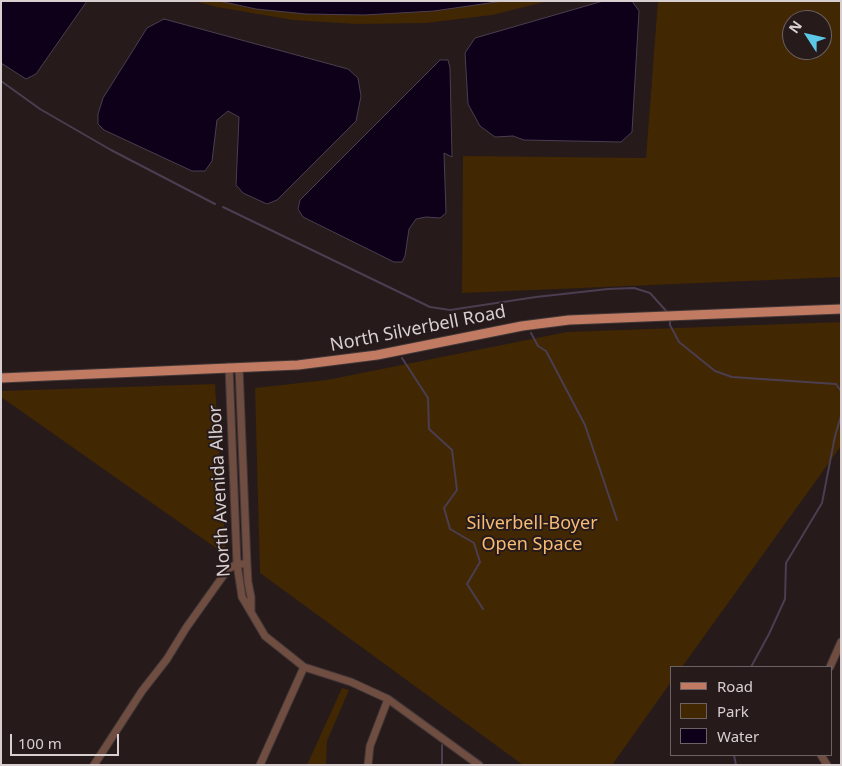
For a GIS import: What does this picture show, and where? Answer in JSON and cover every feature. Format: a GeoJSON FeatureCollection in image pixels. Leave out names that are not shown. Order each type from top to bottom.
{"type":"FeatureCollection","features":[{"type":"Feature","properties":{"kind":"main road","name":"North Silverbell Road"},"geometry":{"type":"LineString","coordinates":[[1,378],[338,362],[522,326],[569,320],[841,309]]}},
{"type":"Feature","properties":{"kind":"street","name":"North Avenida Albor"},"geometry":{"type":"LineString","coordinates":[[229,367],[237,564],[242,598],[265,636],[304,667],[351,682],[388,699],[479,765]]}},
{"type":"Feature","properties":{"kind":"street","name":"North Avenida Albor"},"geometry":{"type":"LineString","coordinates":[[240,367],[247,564],[251,611]]}},
{"type":"Feature","properties":{"kind":"street"},"geometry":{"type":"LineString","coordinates":[[235,515],[245,515]]}},
{"type":"Feature","properties":{"kind":"street"},"geometry":{"type":"LineString","coordinates":[[94,765],[142,691],[167,659],[186,628],[228,569],[237,564],[247,564]]}},
{"type":"Feature","properties":{"kind":"street"},"geometry":{"type":"LineString","coordinates":[[830,666],[841,642]]}},
{"type":"Feature","properties":{"kind":"street"},"geometry":{"type":"LineString","coordinates":[[260,765],[304,667]]}},
{"type":"Feature","properties":{"kind":"street"},"geometry":{"type":"LineString","coordinates":[[368,765],[370,746],[388,699]]}},
{"type":"Feature","properties":{"kind":"green space"},"geometry":{"type":"Polygon","coordinates":[[[195,1],[548,1],[492,15],[426,23],[357,24],[293,20],[217,7],[195,1]]]}},
{"type":"Feature","properties":{"kind":"green space"},"geometry":{"type":"Polygon","coordinates":[[[658,1],[841,1],[841,277],[462,293],[463,156],[646,158],[658,1]]]}},
{"type":"Feature","properties":{"kind":"green space","name":"Silverbell-Boyer Open Space"},"geometry":{"type":"Polygon","coordinates":[[[841,322],[841,446],[683,666],[670,666],[670,683],[612,765],[523,765],[260,573],[255,388],[327,380],[567,332],[841,322]]]}},
{"type":"Feature","properties":{"kind":"green space"},"geometry":{"type":"Polygon","coordinates":[[[215,384],[226,555],[1,397],[1,391],[215,384]]]}},
{"type":"Feature","properties":{"kind":"green space"},"geometry":{"type":"Polygon","coordinates":[[[342,688],[349,690],[327,741],[326,765],[307,765],[342,688]]]}},
{"type":"Feature","properties":{"kind":"water"},"geometry":{"type":"Polygon","coordinates":[[[1,1],[87,1],[36,74],[26,79],[1,63],[1,1]]]}},
{"type":"Feature","properties":{"kind":"water"},"geometry":{"type":"Polygon","coordinates":[[[219,1],[503,1],[434,11],[364,15],[306,14],[256,9],[219,1]]]}},
{"type":"Feature","properties":{"kind":"water"},"geometry":{"type":"Polygon","coordinates":[[[603,1],[632,1],[639,11],[632,132],[621,142],[524,140],[513,136],[495,137],[480,126],[468,104],[465,53],[475,38],[603,1]]]}},
{"type":"Feature","properties":{"kind":"water"},"geometry":{"type":"Polygon","coordinates":[[[164,19],[348,69],[358,78],[361,96],[356,121],[277,200],[267,204],[243,193],[236,185],[239,117],[228,111],[217,120],[212,161],[205,171],[192,171],[104,130],[98,124],[98,114],[103,98],[147,28],[164,19]]]}},
{"type":"Feature","properties":{"kind":"water"},"geometry":{"type":"Polygon","coordinates":[[[440,60],[448,60],[450,68],[452,157],[444,153],[446,213],[440,218],[426,217],[416,219],[409,229],[405,256],[402,262],[394,262],[303,217],[298,209],[300,200],[440,60]]]}},
{"type":"Feature","properties":{"kind":"waterway"},"geometry":{"type":"LineString","coordinates":[[1,81],[40,109],[111,150],[215,204]]}},
{"type":"Feature","properties":{"kind":"waterway"},"geometry":{"type":"LineString","coordinates":[[223,207],[430,307],[450,310],[536,297],[634,288],[650,293],[668,313]]}},
{"type":"Feature","properties":{"kind":"waterway"},"geometry":{"type":"LineString","coordinates":[[670,319],[670,325],[679,342],[715,371],[732,377],[836,384],[841,391]]}},
{"type":"Feature","properties":{"kind":"waterway"},"geometry":{"type":"LineString","coordinates":[[531,333],[538,346],[546,351],[585,425],[617,520]]}},
{"type":"Feature","properties":{"kind":"waterway"},"geometry":{"type":"LineString","coordinates":[[402,358],[428,398],[429,429],[452,450],[457,490],[444,508],[450,529],[474,543],[480,562],[467,584],[483,609]]}},
{"type":"Feature","properties":{"kind":"waterway"},"geometry":{"type":"LineString","coordinates":[[752,666],[785,599],[786,563],[822,503],[835,436],[841,416]]}},
{"type":"Feature","properties":{"kind":"waterway"},"geometry":{"type":"LineString","coordinates":[[442,745],[442,765]]}},
{"type":"Feature","properties":{"kind":"waterway"},"geometry":{"type":"LineString","coordinates":[[734,756],[736,765]]}}]}
